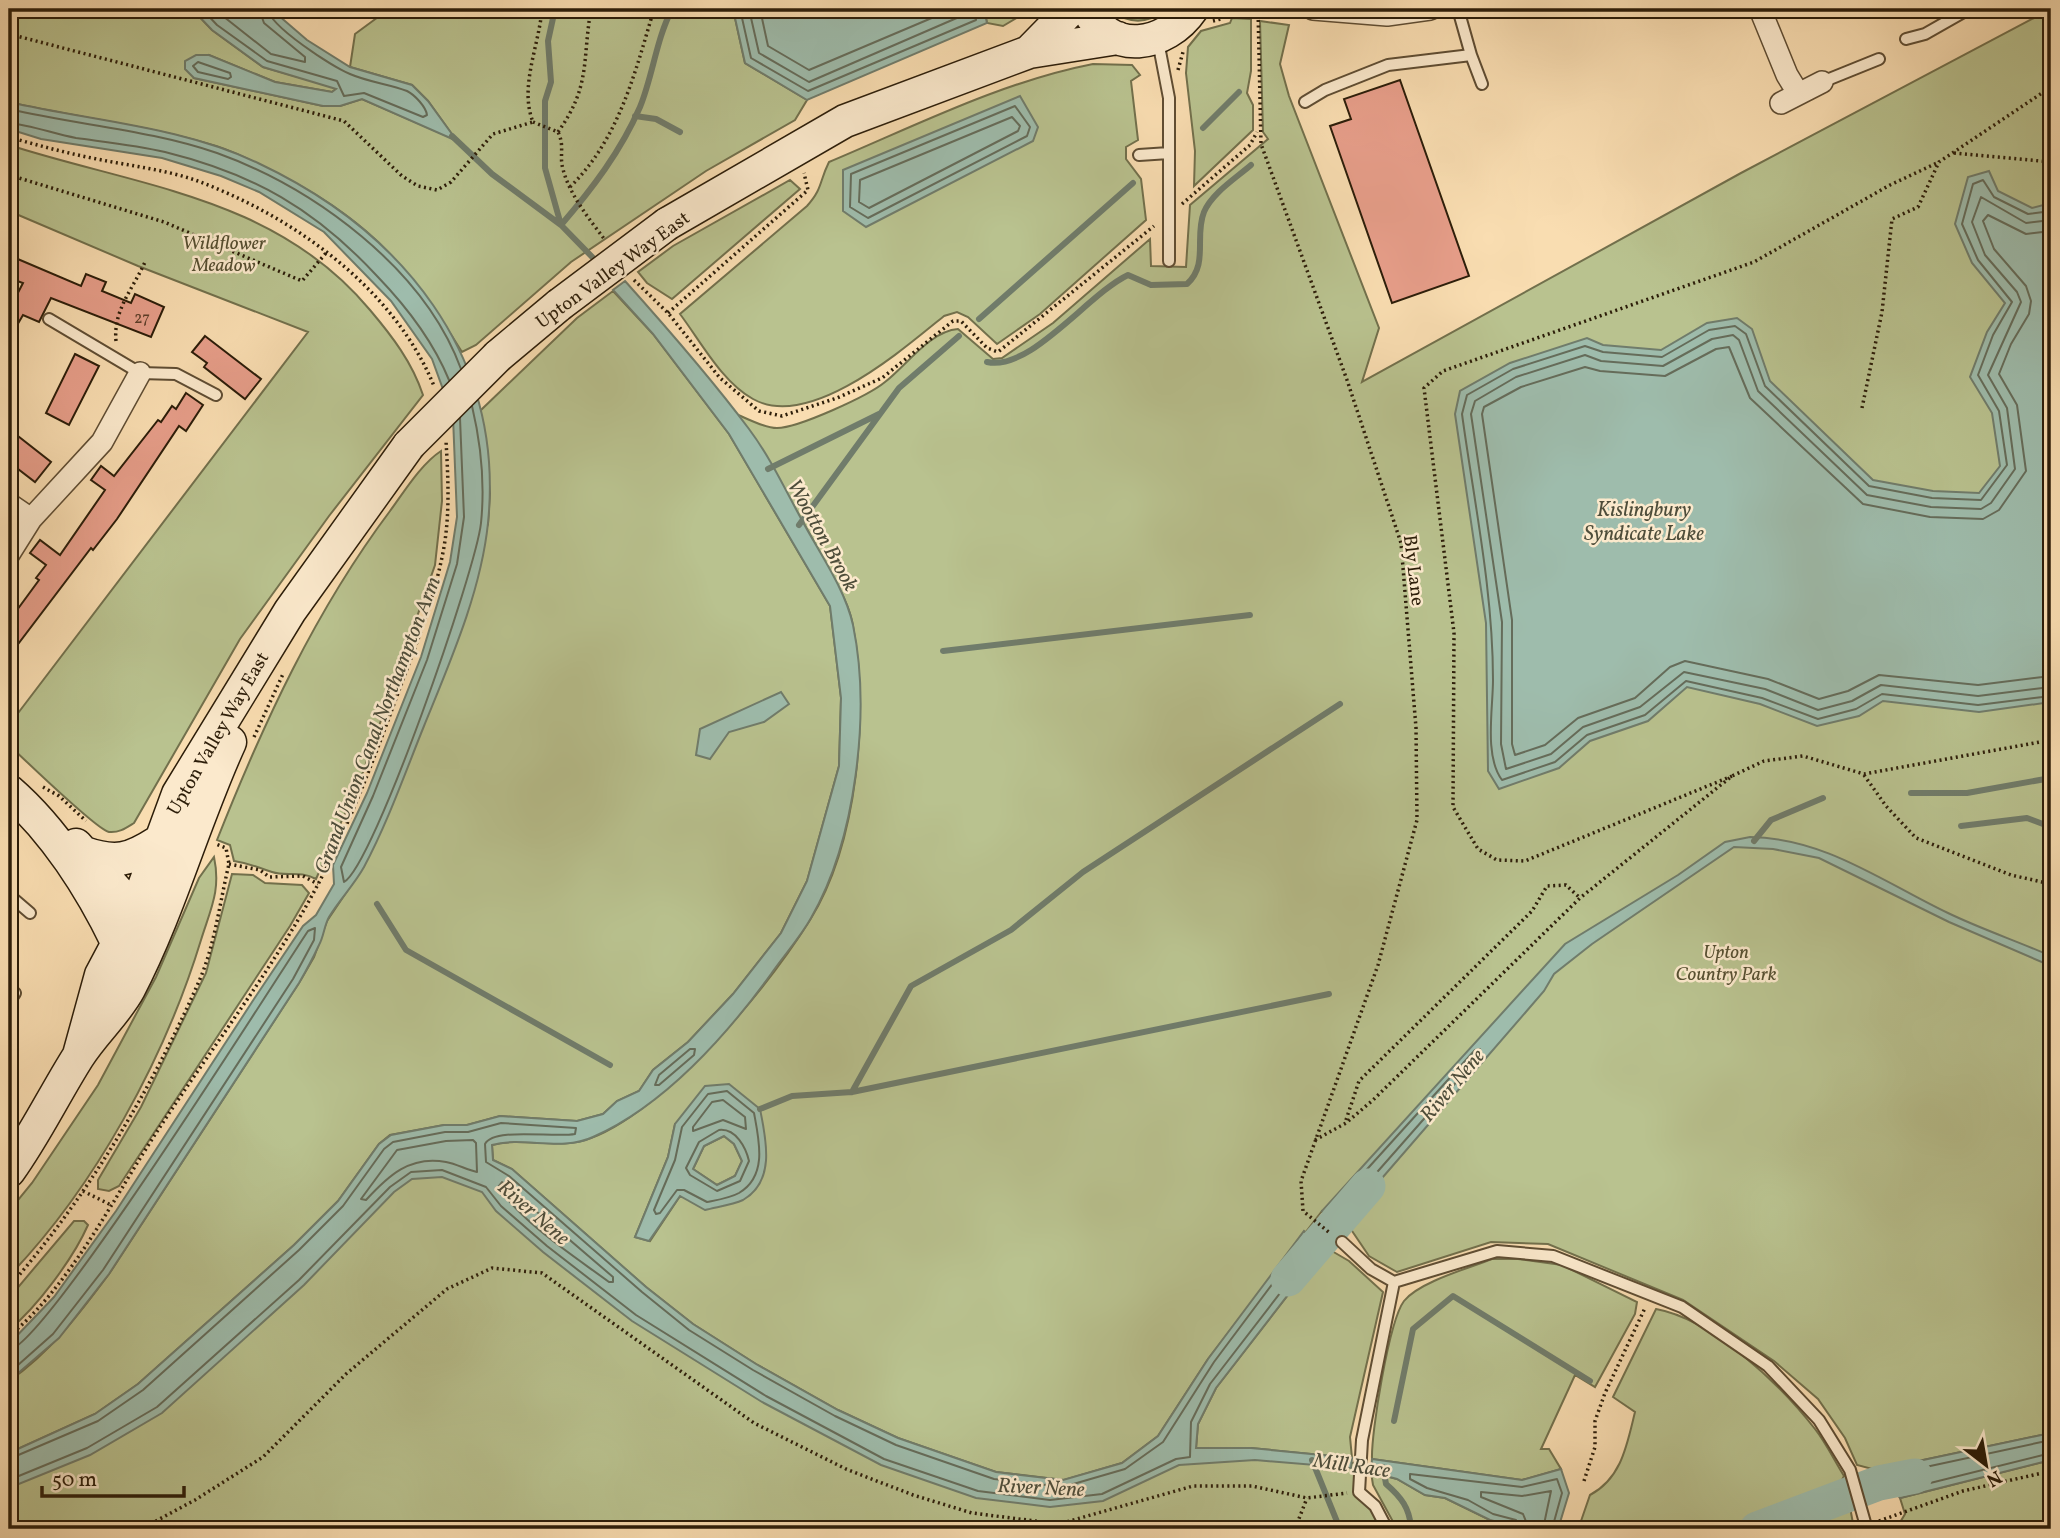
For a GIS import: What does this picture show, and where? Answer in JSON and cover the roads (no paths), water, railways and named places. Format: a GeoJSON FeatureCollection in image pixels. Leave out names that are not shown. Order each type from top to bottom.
{"type":"FeatureCollection","features":[{"type":"Feature","properties":{"kind":"street","name":"Upton Valley Way East"},"geometry":{"type":"LineString","coordinates":[[1028,52],[1071,9]]}},
{"type":"Feature","properties":{"kind":"street"},"geometry":{"type":"LineString","coordinates":[[1088,9],[1102,27],[1118,38]]}},
{"type":"Feature","properties":{"kind":"street"},"geometry":{"type":"LineString","coordinates":[[1313,9],[1326,12],[1430,9]]}},
{"type":"Feature","properties":{"kind":"street"},"geometry":{"type":"LineString","coordinates":[[1760,9],[1787,75],[1790,98],[1822,82]]}},
{"type":"Feature","properties":{"kind":"street"},"geometry":{"type":"LineString","coordinates":[[1171,42],[1182,22],[1197,12]]}},
{"type":"Feature","properties":{"kind":"street","name":"Upton Valley Way East"},"geometry":{"type":"LineString","coordinates":[[79,1055],[102,975],[135,911],[158,842],[178,794],[290,611],[409,445],[498,356],[559,305],[667,224],[845,121],[1028,52],[1118,38],[1171,42]]}},
{"type":"Feature","properties":{"kind":"street"},"geometry":{"type":"LineString","coordinates":[[9,554],[31,519],[102,442],[140,373]]}},
{"type":"Feature","properties":{"kind":"street"},"geometry":{"type":"LineString","coordinates":[[9,504],[31,519]]}},
{"type":"Feature","properties":{"kind":"street","name":"Upton Valley Way East"},"geometry":{"type":"LineString","coordinates":[[9,1171],[29,1143],[79,1055],[127,991],[149,944],[202,804],[290,611]]}},
{"type":"Feature","properties":{"kind":"street"},"geometry":{"type":"LineString","coordinates":[[24,788],[40,822],[94,897],[117,942]]}},
{"type":"Feature","properties":{"kind":"street"},"geometry":{"type":"LineString","coordinates":[[40,822],[86,838],[105,860],[136,856],[158,842]]}},
{"type":"Feature","properties":{"kind":"street"},"geometry":{"type":"LineString","coordinates":[[86,838],[135,911],[149,944]]}},
{"type":"Feature","properties":{"kind":"lane"},"geometry":{"type":"LineString","coordinates":[[1458,9],[1482,84]]}},
{"type":"Feature","properties":{"kind":"lane"},"geometry":{"type":"LineString","coordinates":[[1906,39],[1925,34],[1969,9]]}},
{"type":"Feature","properties":{"kind":"lane"},"geometry":{"type":"LineString","coordinates":[[1169,261],[1171,212],[1166,71],[1171,42]]}},
{"type":"Feature","properties":{"kind":"lane"},"geometry":{"type":"LineString","coordinates":[[1305,102],[1325,90],[1388,65],[1471,55]]}},
{"type":"Feature","properties":{"kind":"lane"},"geometry":{"type":"LineString","coordinates":[[1822,82],[1879,59]]}},
{"type":"Feature","properties":{"kind":"lane"},"geometry":{"type":"LineString","coordinates":[[1139,155],[1170,153]]}},
{"type":"Feature","properties":{"kind":"lane"},"geometry":{"type":"LineString","coordinates":[[49,319],[140,373],[176,374],[216,395]]}},
{"type":"Feature","properties":{"kind":"lane"},"geometry":{"type":"LineString","coordinates":[[9,895],[30,913]]}},
{"type":"Feature","properties":{"kind":"lane"},"geometry":{"type":"LineString","coordinates":[[1342,1241],[1371,1269],[1394,1282],[1497,1251],[1553,1256],[1682,1307],[1768,1366],[1819,1420],[1850,1470],[1866,1526]]}},
{"type":"Feature","properties":{"kind":"lane"},"geometry":{"type":"LineString","coordinates":[[1387,1529],[1375,1506],[1359,1492],[1362,1440],[1394,1282]]}},
{"type":"Feature","properties":{"kind":"water"},"geometry":{"type":"Polygon","coordinates":[[[192,9],[271,9],[307,40],[350,67],[412,85],[428,101],[457,141],[362,99],[340,106],[323,106],[194,78],[185,69],[185,61],[196,55],[209,55],[275,82],[332,92],[336,89],[263,67],[212,30],[192,9]]]}},
{"type":"Feature","properties":{"kind":"water"},"geometry":{"type":"Polygon","coordinates":[[[733,9],[984,9],[987,23],[807,100],[745,63],[733,9]]]}},
{"type":"Feature","properties":{"kind":"water"},"geometry":{"type":"Polygon","coordinates":[[[1020,96],[1038,127],[1033,141],[866,227],[843,211],[843,170],[1020,96]]]}},
{"type":"Feature","properties":{"kind":"water"},"geometry":{"type":"Polygon","coordinates":[[[9,102],[167,132],[229,151],[310,191],[357,224],[399,262],[433,306],[461,353],[479,405],[489,462],[488,523],[472,601],[396,797],[364,867],[329,917],[321,942],[299,983],[109,1274],[59,1338],[9,1381],[9,1344],[54,1297],[116,1211],[254,999],[303,926],[316,915],[334,884],[333,865],[367,793],[421,657],[450,562],[457,517],[453,417],[432,359],[391,301],[324,232],[259,192],[221,176],[162,158],[41,139],[9,129],[9,102]]]}},
{"type":"Feature","properties":{"kind":"water","name":"Kislingbury Syndicate Lake"},"geometry":{"type":"Polygon","coordinates":[[[1989,171],[1998,191],[2032,208],[2051,203],[2051,702],[1979,712],[1883,701],[1859,716],[1817,726],[1760,704],[1687,687],[1648,721],[1590,741],[1559,768],[1499,789],[1488,771],[1486,623],[1455,414],[1460,391],[1510,363],[1587,338],[1603,345],[1661,350],[1707,323],[1737,318],[1752,329],[1770,381],[1873,480],[1933,491],[1979,493],[2000,466],[1992,413],[1970,377],[1987,332],[2005,303],[1972,263],[1955,224],[1968,177],[1989,171]]]}},
{"type":"Feature","properties":{"kind":"water"},"geometry":{"type":"Polygon","coordinates":[[[625,281],[704,372],[758,441],[840,589],[850,613],[858,659],[860,697],[856,775],[839,852],[811,918],[754,997],[714,1044],[669,1088],[619,1124],[581,1141],[492,1145],[493,1160],[512,1169],[646,1287],[693,1324],[756,1364],[838,1410],[898,1438],[996,1472],[1063,1480],[1122,1463],[1158,1436],[1208,1359],[1304,1231],[1325,1247],[1216,1388],[1198,1424],[1196,1448],[1251,1448],[1352,1458],[1351,1468],[1255,1460],[1179,1465],[1103,1501],[1050,1507],[976,1498],[881,1465],[762,1402],[632,1321],[543,1252],[496,1211],[482,1192],[442,1177],[412,1179],[394,1192],[304,1285],[162,1413],[90,1455],[9,1488],[9,1453],[95,1414],[138,1384],[294,1245],[338,1201],[379,1144],[391,1135],[444,1125],[467,1125],[500,1116],[577,1121],[603,1114],[617,1101],[639,1091],[653,1070],[688,1042],[733,994],[781,933],[807,881],[839,766],[841,698],[830,606],[729,434],[653,334],[613,290],[625,281]]]}},
{"type":"Feature","properties":{"kind":"water"},"geometry":{"type":"Polygon","coordinates":[[[781,692],[789,704],[764,722],[729,732],[710,759],[696,755],[700,729],[781,692]]]}},
{"type":"Feature","properties":{"kind":"water"},"geometry":{"type":"Polygon","coordinates":[[[1750,837],[1777,839],[1828,853],[1961,919],[2051,956],[2051,966],[1949,922],[1819,858],[1773,849],[1734,847],[1592,944],[1554,974],[1544,991],[1370,1192],[1354,1212],[1350,1228],[1322,1211],[1565,944],[1678,875],[1725,842],[1750,837]]]}},
{"type":"Feature","properties":{"kind":"water"},"geometry":{"type":"Polygon","coordinates":[[[729,1084],[760,1109],[765,1133],[766,1159],[760,1182],[743,1200],[705,1210],[680,1196],[649,1241],[635,1237],[668,1157],[675,1124],[705,1086],[729,1084]],[[724,1136],[704,1146],[693,1169],[717,1185],[735,1176],[742,1161],[734,1144],[724,1136]]]}},
{"type":"Feature","properties":{"kind":"water"},"geometry":{"type":"Polygon","coordinates":[[[2051,1433],[2051,1460],[1900,1498],[1895,1491],[1870,1503],[1867,1476],[1876,1470],[2051,1433]]]}},
{"type":"Feature","properties":{"kind":"water"},"geometry":{"type":"Polygon","coordinates":[[[1372,1459],[1522,1480],[1561,1469],[1569,1493],[1558,1529],[1527,1529],[1490,1520],[1445,1498],[1425,1495],[1397,1479],[1371,1472],[1372,1459]]]}},
{"type":"Feature","properties":{"kind":"water"},"geometry":{"type":"Polygon","coordinates":[[[1840,1484],[1850,1507],[1789,1529],[1732,1529],[1840,1484]]]}},
{"type":"Feature","properties":{"kind":"waterway"},"geometry":{"type":"LineString","coordinates":[[555,9],[548,41],[551,82],[545,101],[545,168],[561,225]]}},
{"type":"Feature","properties":{"kind":"waterway"},"geometry":{"type":"LineString","coordinates":[[561,225],[584,198],[624,139],[640,107],[672,9]]}},
{"type":"Feature","properties":{"kind":"waterway"},"geometry":{"type":"LineString","coordinates":[[1203,128],[1239,92]]}},
{"type":"Feature","properties":{"kind":"waterway"},"geometry":{"type":"LineString","coordinates":[[635,116],[656,119],[680,132]]}},
{"type":"Feature","properties":{"kind":"waterway","name":"Wootton Brook"},"geometry":{"type":"LineString","coordinates":[[452,136],[492,174],[561,225],[599,264]]}},
{"type":"Feature","properties":{"kind":"waterway"},"geometry":{"type":"LineString","coordinates":[[987,362],[1004,362],[1040,344],[1095,298],[1128,275],[1151,285],[1187,284],[1198,268],[1204,212],[1218,192],[1251,165]]}},
{"type":"Feature","properties":{"kind":"waterway"},"geometry":{"type":"LineString","coordinates":[[979,319],[1133,183]]}},
{"type":"Feature","properties":{"kind":"waterway"},"geometry":{"type":"LineString","coordinates":[[799,525],[899,388],[959,336]]}},
{"type":"Feature","properties":{"kind":"waterway"},"geometry":{"type":"LineString","coordinates":[[768,469],[879,414]]}},
{"type":"Feature","properties":{"kind":"waterway"},"geometry":{"type":"LineString","coordinates":[[943,651],[1250,615]]}},
{"type":"Feature","properties":{"kind":"waterway"},"geometry":{"type":"LineString","coordinates":[[852,1092],[911,986],[1011,930],[1083,872],[1340,704]]}},
{"type":"Feature","properties":{"kind":"waterway"},"geometry":{"type":"LineString","coordinates":[[1911,793],[1967,793],[2051,778]]}},
{"type":"Feature","properties":{"kind":"waterway"},"geometry":{"type":"LineString","coordinates":[[1754,841],[1771,820],[1823,798]]}},
{"type":"Feature","properties":{"kind":"waterway"},"geometry":{"type":"LineString","coordinates":[[1961,826],[2027,818],[2051,827]]}},
{"type":"Feature","properties":{"kind":"waterway"},"geometry":{"type":"LineString","coordinates":[[377,904],[406,950],[610,1065]]}},
{"type":"Feature","properties":{"kind":"waterway"},"geometry":{"type":"LineString","coordinates":[[760,1109],[792,1096],[852,1092],[1329,994]]}},
{"type":"Feature","properties":{"kind":"waterway","name":"River Nene"},"geometry":{"type":"LineString","coordinates":[[1288,1279],[1368,1186]]}},
{"type":"Feature","properties":{"kind":"waterway"},"geometry":{"type":"LineString","coordinates":[[1394,1421],[1413,1329],[1453,1296],[1590,1381]]}},
{"type":"Feature","properties":{"kind":"waterway"},"geometry":{"type":"LineString","coordinates":[[1312,1460],[1340,1529]]}},
{"type":"Feature","properties":{"kind":"waterway"},"geometry":{"type":"LineString","coordinates":[[1383,1467],[1386,1484],[1404,1503],[1411,1529]]}},
{"type":"Feature","properties":{"kind":"waterway","name":"Mill Race"},"geometry":{"type":"LineString","coordinates":[[1757,1529],[1879,1483],[1915,1476]]}},
{"type":"Feature","properties":{"kind":"park label","name":"Wildflower Meadow"},"geometry":{"type":"Point","coordinates":[224,253]}},
{"type":"Feature","properties":{"kind":"park label","name":"Upton Country Park"},"geometry":{"type":"Point","coordinates":[1726,962]}},
{"type":"Feature","properties":{"kind":"water label","name":"Grand Union Canal Northampton Arm"},"geometry":{"type":"Point","coordinates":[377,725]}}]}
